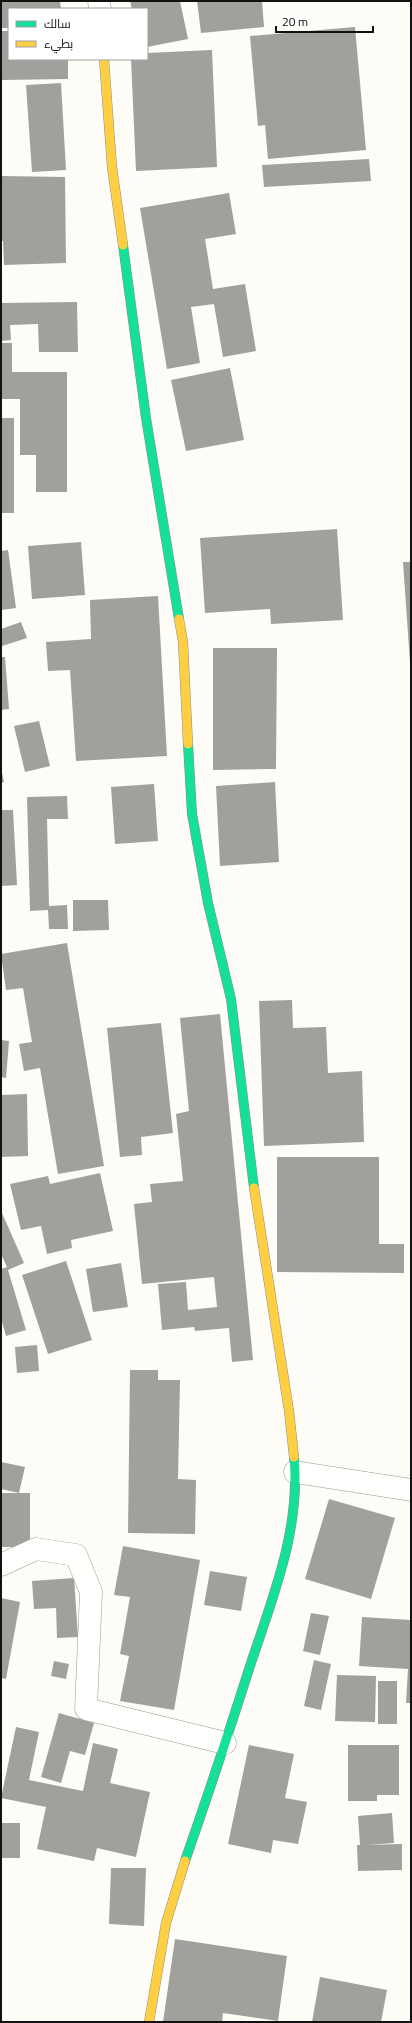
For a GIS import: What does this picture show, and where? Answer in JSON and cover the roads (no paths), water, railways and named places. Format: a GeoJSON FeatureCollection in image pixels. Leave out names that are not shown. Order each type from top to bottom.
{"type":"FeatureCollection","features":[{"type":"Feature","properties":{"kind":"street"},"geometry":{"type":"LineString","coordinates":[[104,60],[114,182],[146,418],[182,642],[192,814],[208,903],[231,999],[258,1221],[289,1411],[295,1472],[294,1513],[277,1584],[166,1923],[149,2022]]}},
{"type":"Feature","properties":{"kind":"street"},"geometry":{"type":"LineString","coordinates":[[295,1472],[411,1490]]}},
{"type":"Feature","properties":{"kind":"street"},"geometry":{"type":"LineString","coordinates":[[1,1565],[36,1549],[76,1555],[91,1592],[86,1709],[225,1743]]}}]}
